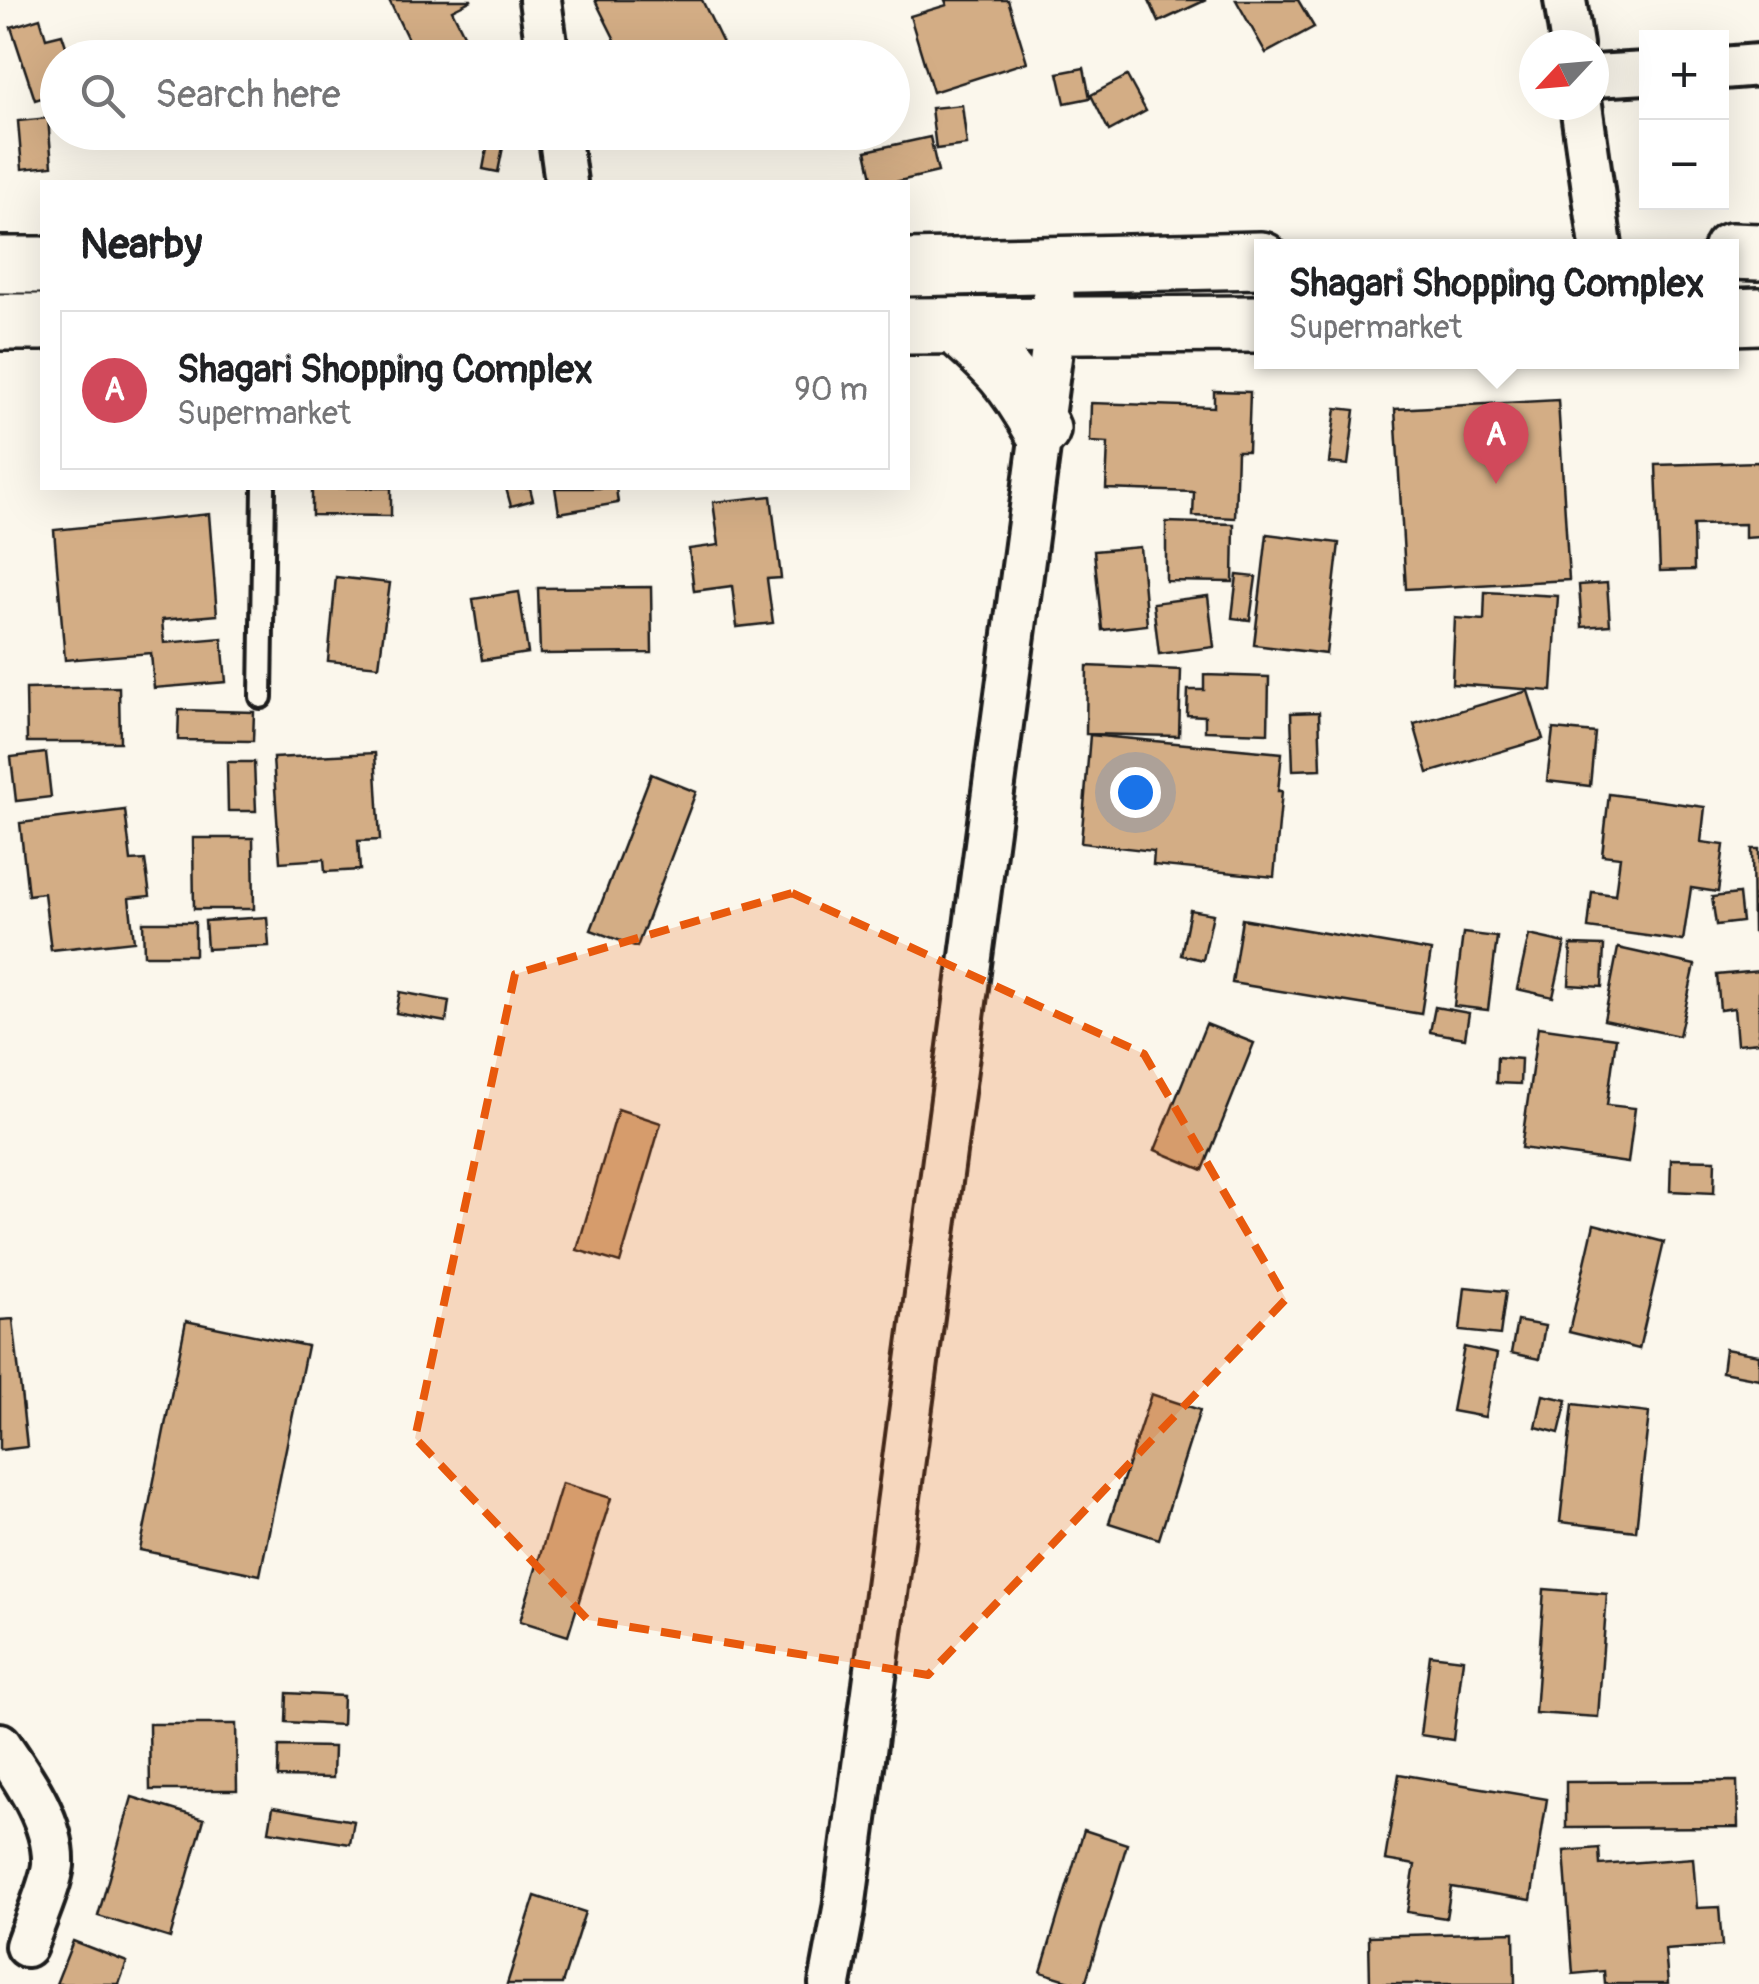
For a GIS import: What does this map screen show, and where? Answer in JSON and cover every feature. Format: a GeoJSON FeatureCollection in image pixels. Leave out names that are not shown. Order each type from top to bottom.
{"type":"FeatureCollection","features":[{"type":"Feature","properties":{"kind":"main road"},"geometry":{"type":"LineString","coordinates":[[910,268],[1254,260]]}},
{"type":"Feature","properties":{"kind":"main road"},"geometry":{"type":"LineString","coordinates":[[0,265],[40,266]]}},
{"type":"Feature","properties":{"kind":"main road"},"geometry":{"type":"LineString","coordinates":[[0,322],[40,322]]}},
{"type":"Feature","properties":{"kind":"main road"},"geometry":{"type":"LineString","coordinates":[[932,326],[1254,324]]}},
{"type":"Feature","properties":{"kind":"main road"},"geometry":{"type":"LineString","coordinates":[[932,326],[1001,366],[1018,386],[1042,429]]}},
{"type":"Feature","properties":{"kind":"street"},"geometry":{"type":"LineString","coordinates":[[540,0],[546,40]]}},
{"type":"Feature","properties":{"kind":"street"},"geometry":{"type":"LineString","coordinates":[[1565,0],[1570,30]]}},
{"type":"Feature","properties":{"kind":"street"},"geometry":{"type":"LineString","coordinates":[[1729,67],[1759,65]]}},
{"type":"Feature","properties":{"kind":"street"},"geometry":{"type":"LineString","coordinates":[[1609,75],[1639,73]]}},
{"type":"Feature","properties":{"kind":"street"},"geometry":{"type":"LineString","coordinates":[[1583,120],[1600,239]]}},
{"type":"Feature","properties":{"kind":"street"},"geometry":{"type":"LineString","coordinates":[[562,150],[566,180]]}},
{"type":"Feature","properties":{"kind":"street"},"geometry":{"type":"LineString","coordinates":[[830,1984],[847,1890],[1042,429],[1055,326],[1052,266]]}},
{"type":"Feature","properties":{"kind":"street"},"geometry":{"type":"LineString","coordinates":[[0,1744],[28,1785],[48,1833],[53,1865],[26,1946]]}},
{"type":"Feature","properties":{"kind":"lane"},"geometry":{"type":"LineString","coordinates":[[261,697],[264,490]]}},
{"type":"Feature","properties":{"kind":"highlighted area"},"geometry":{"type":"Polygon","coordinates":[[[792,893],[1144,1054],[1286,1299],[928,1675],[588,1620],[415,1438],[515,974],[792,893]]]}},
{"type":"Feature","properties":{"kind":"building"},"geometry":{"type":"Polygon","coordinates":[[[389,0],[472,0],[452,10],[467,40],[408,40],[389,0]]]}},
{"type":"Feature","properties":{"kind":"building"},"geometry":{"type":"Polygon","coordinates":[[[595,0],[702,0],[721,40],[615,40],[595,0]]]}},
{"type":"Feature","properties":{"kind":"building"},"geometry":{"type":"Polygon","coordinates":[[[945,0],[1008,0],[1027,62],[933,92],[910,16],[947,5],[945,0]]]}},
{"type":"Feature","properties":{"kind":"building"},"geometry":{"type":"Polygon","coordinates":[[[1149,0],[1206,0],[1159,22],[1149,0]]]}},
{"type":"Feature","properties":{"kind":"building"},"geometry":{"type":"Polygon","coordinates":[[[1236,0],[1298,0],[1314,27],[1266,53],[1236,0]]]}},
{"type":"Feature","properties":{"kind":"building"},"geometry":{"type":"Polygon","coordinates":[[[40,18],[46,38],[62,34],[64,40],[40,40],[40,98],[35,100],[11,27],[40,18]]]}},
{"type":"Feature","properties":{"kind":"building"},"geometry":{"type":"Polygon","coordinates":[[[1084,68],[1090,98],[1065,103],[1058,73],[1084,68]]]}},
{"type":"Feature","properties":{"kind":"building"},"geometry":{"type":"Polygon","coordinates":[[[1127,76],[1146,111],[1109,131],[1091,95],[1127,76]]]}},
{"type":"Feature","properties":{"kind":"building"},"geometry":{"type":"Polygon","coordinates":[[[962,105],[967,145],[936,149],[931,108],[962,105]]]}},
{"type":"Feature","properties":{"kind":"building"},"geometry":{"type":"Polygon","coordinates":[[[40,119],[40,150],[51,150],[52,166],[22,169],[18,121],[40,119]]]}},
{"type":"Feature","properties":{"kind":"building"},"geometry":{"type":"Polygon","coordinates":[[[930,137],[938,172],[904,180],[873,180],[866,151],[910,150],[910,141],[930,137]]]}},
{"type":"Feature","properties":{"kind":"building"},"geometry":{"type":"Polygon","coordinates":[[[487,150],[502,150],[498,172],[483,169],[487,150]]]}},
{"type":"Feature","properties":{"kind":"building"},"geometry":{"type":"Polygon","coordinates":[[[1214,391],[1250,392],[1248,451],[1237,451],[1235,518],[1193,516],[1194,492],[1106,489],[1108,443],[1090,442],[1091,403],[1214,407],[1214,391]]]}},
{"type":"Feature","properties":{"kind":"building"},"geometry":{"type":"Polygon","coordinates":[[[1558,400],[1569,580],[1406,589],[1395,409],[1558,400]]]}},
{"type":"Feature","properties":{"kind":"building"},"geometry":{"type":"Polygon","coordinates":[[[1336,408],[1355,410],[1348,465],[1329,463],[1336,408]]]}},
{"type":"Feature","properties":{"kind":"building"},"geometry":{"type":"Polygon","coordinates":[[[1759,462],[1759,537],[1745,538],[1745,524],[1693,525],[1694,570],[1660,571],[1656,465],[1759,462]]]}},
{"type":"Feature","properties":{"kind":"building"},"geometry":{"type":"Polygon","coordinates":[[[312,490],[391,490],[391,516],[312,515],[312,490]]]}},
{"type":"Feature","properties":{"kind":"building"},"geometry":{"type":"Polygon","coordinates":[[[507,490],[530,490],[533,500],[511,506],[507,490]]]}},
{"type":"Feature","properties":{"kind":"building"},"geometry":{"type":"Polygon","coordinates":[[[555,490],[616,490],[618,503],[559,513],[555,490]]]}},
{"type":"Feature","properties":{"kind":"building"},"geometry":{"type":"Polygon","coordinates":[[[771,496],[781,578],[767,579],[773,623],[737,627],[732,586],[694,591],[689,549],[719,545],[713,502],[771,496]]]}},
{"type":"Feature","properties":{"kind":"building"},"geometry":{"type":"Polygon","coordinates":[[[209,514],[217,615],[162,620],[164,643],[222,638],[226,682],[154,688],[151,653],[65,660],[54,530],[209,514]]]}},
{"type":"Feature","properties":{"kind":"building"},"geometry":{"type":"Polygon","coordinates":[[[1166,522],[1234,524],[1233,582],[1166,581],[1166,522]]]}},
{"type":"Feature","properties":{"kind":"building"},"geometry":{"type":"Polygon","coordinates":[[[1267,534],[1339,543],[1326,654],[1254,645],[1267,534]]]}},
{"type":"Feature","properties":{"kind":"building"},"geometry":{"type":"Polygon","coordinates":[[[1140,547],[1147,625],[1102,630],[1094,551],[1140,547]]]}},
{"type":"Feature","properties":{"kind":"building"},"geometry":{"type":"Polygon","coordinates":[[[1237,575],[1256,577],[1250,620],[1232,618],[1237,575]]]}},
{"type":"Feature","properties":{"kind":"building"},"geometry":{"type":"Polygon","coordinates":[[[336,577],[390,583],[379,666],[328,661],[336,577]]]}},
{"type":"Feature","properties":{"kind":"building"},"geometry":{"type":"Polygon","coordinates":[[[1607,583],[1610,625],[1582,627],[1579,585],[1607,583]]]}},
{"type":"Feature","properties":{"kind":"building"},"geometry":{"type":"Polygon","coordinates":[[[651,587],[652,653],[540,654],[538,588],[651,587]]]}},
{"type":"Feature","properties":{"kind":"building"},"geometry":{"type":"Polygon","coordinates":[[[519,592],[528,653],[482,660],[473,599],[519,592]]]}},
{"type":"Feature","properties":{"kind":"building"},"geometry":{"type":"Polygon","coordinates":[[[1485,592],[1558,596],[1552,691],[1452,684],[1455,618],[1484,620],[1485,592]]]}},
{"type":"Feature","properties":{"kind":"building"},"geometry":{"type":"Polygon","coordinates":[[[1208,596],[1214,647],[1159,654],[1153,603],[1208,596]]]}},
{"type":"Feature","properties":{"kind":"building"},"geometry":{"type":"Polygon","coordinates":[[[1087,666],[1181,670],[1179,736],[1086,734],[1087,666]]]}},
{"type":"Feature","properties":{"kind":"building"},"geometry":{"type":"Polygon","coordinates":[[[1204,675],[1269,677],[1268,733],[1205,731],[1205,716],[1187,715],[1188,690],[1204,690],[1204,675]]]}},
{"type":"Feature","properties":{"kind":"building"},"geometry":{"type":"Polygon","coordinates":[[[119,687],[120,742],[27,742],[26,689],[119,687]]]}},
{"type":"Feature","properties":{"kind":"building"},"geometry":{"type":"Polygon","coordinates":[[[1528,691],[1543,739],[1428,773],[1414,724],[1528,691]]]}},
{"type":"Feature","properties":{"kind":"building"},"geometry":{"type":"Polygon","coordinates":[[[179,710],[254,712],[253,741],[178,740],[179,710]]]}},
{"type":"Feature","properties":{"kind":"building"},"geometry":{"type":"Polygon","coordinates":[[[1319,712],[1321,769],[1293,770],[1291,713],[1319,712]]]}},
{"type":"Feature","properties":{"kind":"building"},"geometry":{"type":"Polygon","coordinates":[[[1553,729],[1595,733],[1590,786],[1547,781],[1553,729]]]}},
{"type":"Feature","properties":{"kind":"building"},"geometry":{"type":"Polygon","coordinates":[[[1090,735],[1282,753],[1274,877],[1153,865],[1154,851],[1081,843],[1090,735]]]}},
{"type":"Feature","properties":{"kind":"building"},"geometry":{"type":"Polygon","coordinates":[[[46,753],[51,797],[16,801],[11,757],[46,753]]]}},
{"type":"Feature","properties":{"kind":"building"},"geometry":{"type":"Polygon","coordinates":[[[375,753],[380,840],[358,841],[360,870],[325,872],[324,859],[280,862],[273,758],[375,753]]]}},
{"type":"Feature","properties":{"kind":"building"},"geometry":{"type":"Polygon","coordinates":[[[227,762],[254,762],[256,811],[228,811],[227,762]]]}},
{"type":"Feature","properties":{"kind":"building"},"geometry":{"type":"Polygon","coordinates":[[[651,774],[696,792],[637,947],[591,930],[651,774]]]}},
{"type":"Feature","properties":{"kind":"building"},"geometry":{"type":"Polygon","coordinates":[[[1609,794],[1705,807],[1701,842],[1724,845],[1718,892],[1691,888],[1683,941],[1588,928],[1592,892],[1615,895],[1620,857],[1602,855],[1609,794]]]}},
{"type":"Feature","properties":{"kind":"building"},"geometry":{"type":"Polygon","coordinates":[[[125,810],[131,861],[145,860],[150,896],[129,898],[134,941],[51,950],[44,893],[28,895],[20,823],[125,810]]]}},
{"type":"Feature","properties":{"kind":"building"},"geometry":{"type":"Polygon","coordinates":[[[193,838],[253,838],[254,909],[194,909],[193,838]]]}},
{"type":"Feature","properties":{"kind":"building"},"geometry":{"type":"Polygon","coordinates":[[[1752,849],[1759,849],[1759,933],[1753,932],[1752,849]]]}},
{"type":"Feature","properties":{"kind":"building"},"geometry":{"type":"Polygon","coordinates":[[[1739,894],[1742,922],[1716,925],[1712,897],[1739,894]]]}},
{"type":"Feature","properties":{"kind":"building"},"geometry":{"type":"Polygon","coordinates":[[[1190,910],[1213,914],[1203,960],[1181,955],[1190,910]]]}},
{"type":"Feature","properties":{"kind":"building"},"geometry":{"type":"Polygon","coordinates":[[[267,917],[269,946],[207,949],[205,921],[267,917]]]}},
{"type":"Feature","properties":{"kind":"building"},"geometry":{"type":"Polygon","coordinates":[[[1242,919],[1431,951],[1421,1014],[1232,983],[1242,919]]]}},
{"type":"Feature","properties":{"kind":"building"},"geometry":{"type":"Polygon","coordinates":[[[143,922],[195,922],[195,955],[144,955],[143,922]]]}},
{"type":"Feature","properties":{"kind":"building"},"geometry":{"type":"Polygon","coordinates":[[[1463,933],[1497,937],[1488,1010],[1454,1006],[1463,933]]]}},
{"type":"Feature","properties":{"kind":"building"},"geometry":{"type":"Polygon","coordinates":[[[1529,935],[1565,943],[1553,997],[1517,989],[1529,935]]]}},
{"type":"Feature","properties":{"kind":"building"},"geometry":{"type":"Polygon","coordinates":[[[1571,945],[1604,946],[1602,987],[1569,985],[1571,945]]]}},
{"type":"Feature","properties":{"kind":"building"},"geometry":{"type":"Polygon","coordinates":[[[1618,948],[1695,965],[1679,1036],[1604,1020],[1618,948]]]}},
{"type":"Feature","properties":{"kind":"building"},"geometry":{"type":"Polygon","coordinates":[[[1759,971],[1759,1042],[1737,1044],[1734,1008],[1720,1010],[1717,975],[1759,971]]]}},
{"type":"Feature","properties":{"kind":"building"},"geometry":{"type":"Polygon","coordinates":[[[400,992],[449,1001],[446,1022],[396,1013],[400,992]]]}},
{"type":"Feature","properties":{"kind":"building"},"geometry":{"type":"Polygon","coordinates":[[[1435,1007],[1469,1013],[1465,1038],[1430,1032],[1435,1007]]]}},
{"type":"Feature","properties":{"kind":"building"},"geometry":{"type":"Polygon","coordinates":[[[1206,1024],[1254,1043],[1203,1170],[1155,1150],[1206,1024]]]}},
{"type":"Feature","properties":{"kind":"building"},"geometry":{"type":"Polygon","coordinates":[[[1538,1027],[1616,1038],[1607,1105],[1635,1108],[1628,1163],[1521,1148],[1538,1027]]]}},
{"type":"Feature","properties":{"kind":"building"},"geometry":{"type":"Polygon","coordinates":[[[1497,1057],[1521,1059],[1520,1084],[1496,1083],[1497,1057]]]}},
{"type":"Feature","properties":{"kind":"building"},"geometry":{"type":"Polygon","coordinates":[[[618,1109],[661,1123],[620,1263],[577,1250],[618,1109]]]}},
{"type":"Feature","properties":{"kind":"building"},"geometry":{"type":"Polygon","coordinates":[[[1671,1159],[1715,1160],[1714,1193],[1670,1191],[1671,1159]]]}},
{"type":"Feature","properties":{"kind":"building"},"geometry":{"type":"Polygon","coordinates":[[[1594,1224],[1664,1242],[1639,1349],[1569,1332],[1594,1224]]]}},
{"type":"Feature","properties":{"kind":"building"},"geometry":{"type":"Polygon","coordinates":[[[1465,1287],[1506,1291],[1500,1335],[1460,1331],[1465,1287]]]}},
{"type":"Feature","properties":{"kind":"building"},"geometry":{"type":"Polygon","coordinates":[[[13,1319],[27,1447],[0,1450],[0,1320],[13,1319]]]}},
{"type":"Feature","properties":{"kind":"building"},"geometry":{"type":"Polygon","coordinates":[[[186,1321],[307,1346],[260,1575],[140,1550],[186,1321]]]}},
{"type":"Feature","properties":{"kind":"building"},"geometry":{"type":"Polygon","coordinates":[[[1517,1321],[1545,1326],[1539,1359],[1511,1353],[1517,1321]]]}},
{"type":"Feature","properties":{"kind":"building"},"geometry":{"type":"Polygon","coordinates":[[[1464,1347],[1497,1354],[1485,1417],[1452,1411],[1464,1347]]]}},
{"type":"Feature","properties":{"kind":"building"},"geometry":{"type":"Polygon","coordinates":[[[1725,1349],[1759,1355],[1759,1379],[1722,1372],[1725,1349]]]}},
{"type":"Feature","properties":{"kind":"building"},"geometry":{"type":"Polygon","coordinates":[[[1151,1394],[1200,1410],[1159,1539],[1109,1523],[1151,1394]]]}},
{"type":"Feature","properties":{"kind":"building"},"geometry":{"type":"Polygon","coordinates":[[[1543,1395],[1567,1400],[1559,1433],[1536,1427],[1543,1395]]]}},
{"type":"Feature","properties":{"kind":"building"},"geometry":{"type":"Polygon","coordinates":[[[1573,1404],[1649,1413],[1636,1531],[1560,1522],[1573,1404]]]}},
{"type":"Feature","properties":{"kind":"building"},"geometry":{"type":"Polygon","coordinates":[[[562,1483],[611,1498],[568,1636],[520,1621],[562,1483]]]}},
{"type":"Feature","properties":{"kind":"building"},"geometry":{"type":"Polygon","coordinates":[[[1544,1589],[1607,1594],[1598,1717],[1535,1713],[1544,1589]]]}},
{"type":"Feature","properties":{"kind":"building"},"geometry":{"type":"Polygon","coordinates":[[[1430,1655],[1463,1659],[1453,1740],[1420,1735],[1430,1655]]]}},
{"type":"Feature","properties":{"kind":"building"},"geometry":{"type":"Polygon","coordinates":[[[287,1693],[343,1696],[342,1725],[286,1722],[287,1693]]]}},
{"type":"Feature","properties":{"kind":"building"},"geometry":{"type":"Polygon","coordinates":[[[149,1724],[236,1724],[237,1790],[150,1790],[149,1724]]]}},
{"type":"Feature","properties":{"kind":"building"},"geometry":{"type":"Polygon","coordinates":[[[279,1746],[334,1747],[333,1778],[278,1777],[279,1746]]]}},
{"type":"Feature","properties":{"kind":"building"},"geometry":{"type":"Polygon","coordinates":[[[1399,1774],[1547,1799],[1531,1900],[1451,1887],[1446,1918],[1407,1912],[1415,1865],[1385,1860],[1399,1774]]]}},
{"type":"Feature","properties":{"kind":"building"},"geometry":{"type":"Polygon","coordinates":[[[1737,1781],[1738,1827],[1566,1828],[1566,1782],[1737,1781]]]}},
{"type":"Feature","properties":{"kind":"building"},"geometry":{"type":"Polygon","coordinates":[[[132,1797],[204,1819],[170,1938],[98,1916],[132,1797]]]}},
{"type":"Feature","properties":{"kind":"building"},"geometry":{"type":"Polygon","coordinates":[[[273,1807],[354,1821],[350,1844],[269,1831],[273,1807]]]}},
{"type":"Feature","properties":{"kind":"building"},"geometry":{"type":"Polygon","coordinates":[[[1084,1830],[1127,1844],[1085,1984],[1080,1984],[1041,1972],[1084,1830]]]}},
{"type":"Feature","properties":{"kind":"building"},"geometry":{"type":"Polygon","coordinates":[[[1599,1848],[1600,1865],[1693,1858],[1697,1908],[1719,1907],[1722,1946],[1665,1950],[1668,1984],[1605,1984],[1604,1971],[1573,1974],[1564,1851],[1599,1848]]]}},
{"type":"Feature","properties":{"kind":"building"},"geometry":{"type":"Polygon","coordinates":[[[535,1896],[585,1912],[562,1984],[507,1984],[535,1896]]]}},
{"type":"Feature","properties":{"kind":"building"},"geometry":{"type":"Polygon","coordinates":[[[1514,1932],[1515,1984],[1370,1984],[1369,1936],[1514,1932]]]}},
{"type":"Feature","properties":{"kind":"building"},"geometry":{"type":"Polygon","coordinates":[[[73,1941],[127,1962],[119,1984],[56,1984],[73,1941]]]}},
{"type":"Feature","properties":{"kind":"place","name":"Shagari Shopping Complex"},"geometry":{"type":"Point","coordinates":[1496,484]}}]}
